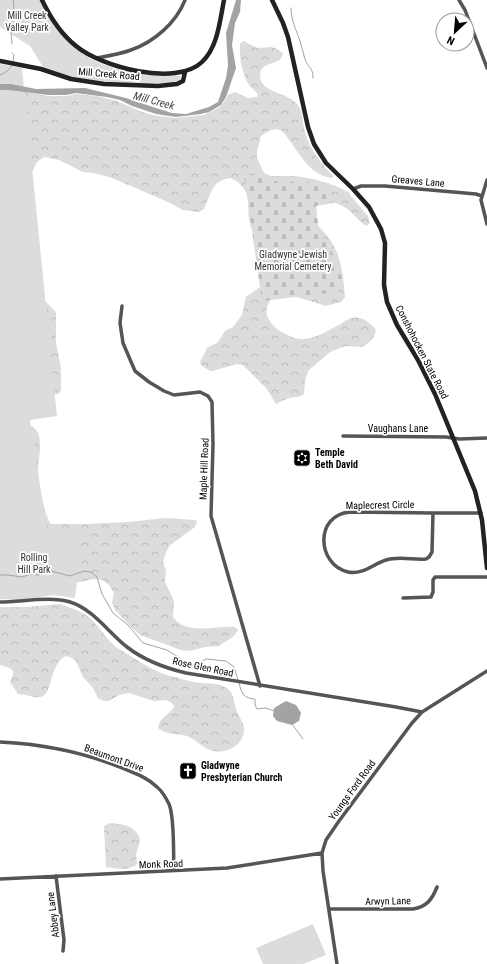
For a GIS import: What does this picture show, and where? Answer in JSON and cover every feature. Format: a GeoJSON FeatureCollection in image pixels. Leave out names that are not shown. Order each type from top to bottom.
{"type":"FeatureCollection","features":[{"type":"Feature","properties":{"kind":"main road"},"geometry":{"type":"LineString","coordinates":[[42,0],[53,20],[66,36],[80,49],[113,65],[140,71],[165,73],[185,72],[195,68],[203,62],[216,37],[224,0]]}},
{"type":"Feature","properties":{"kind":"main road","name":"Conshohocken State Road"},"geometry":{"type":"LineString","coordinates":[[272,0],[288,37],[308,127],[314,144],[326,163],[369,207],[381,229],[385,243],[384,285],[387,302],[397,325],[418,360],[435,394],[475,491],[481,513],[487,568]]}},
{"type":"Feature","properties":{"kind":"main road","name":"Mill Creek Road"},"geometry":{"type":"LineString","coordinates":[[0,61],[41,69],[80,81],[124,86],[158,86],[178,84],[183,81],[185,72]]}},
{"type":"Feature","properties":{"kind":"street"},"geometry":{"type":"LineString","coordinates":[[96,58],[130,51],[158,35],[175,19],[185,0]]}},
{"type":"Feature","properties":{"kind":"street"},"geometry":{"type":"LineString","coordinates":[[459,0],[465,10],[487,68]]}},
{"type":"Feature","properties":{"kind":"street"},"geometry":{"type":"LineString","coordinates":[[487,180],[482,196],[482,206],[487,224]]}},
{"type":"Feature","properties":{"kind":"street","name":"Greaves Lane"},"geometry":{"type":"LineString","coordinates":[[353,189],[361,186],[385,186],[476,194],[482,196]]}},
{"type":"Feature","properties":{"kind":"street","name":"Maple Hill Road"},"geometry":{"type":"LineString","coordinates":[[122,306],[120,324],[123,343],[128,357],[136,371],[149,382],[164,391],[174,395],[200,392],[208,396],[212,402],[213,444],[211,516],[260,686]]}},
{"type":"Feature","properties":{"kind":"street","name":"Vaughans Lane"},"geometry":{"type":"LineString","coordinates":[[343,436],[446,437],[459,440],[487,438]]}},
{"type":"Feature","properties":{"kind":"street","name":"Maplecrest Circle"},"geometry":{"type":"LineString","coordinates":[[433,512],[432,552],[426,559],[388,559],[362,571],[351,572],[334,565],[326,552],[324,539],[325,529],[331,520],[339,514],[350,512],[433,512],[481,513]]}},
{"type":"Feature","properties":{"kind":"street"},"geometry":{"type":"LineString","coordinates":[[403,598],[431,597],[433,592],[432,580],[435,577],[487,577]]}},
{"type":"Feature","properties":{"kind":"street","name":"Rose Glen Road"},"geometry":{"type":"LineString","coordinates":[[0,602],[56,600],[70,602],[90,613],[125,645],[144,658],[168,668],[186,673],[232,682],[422,712]]}},
{"type":"Feature","properties":{"kind":"street","name":"Youngs Ford Road"},"geometry":{"type":"LineString","coordinates":[[337,964],[322,853],[326,840],[407,729],[422,712],[487,671]]}},
{"type":"Feature","properties":{"kind":"street","name":"Beaumont Drive"},"geometry":{"type":"LineString","coordinates":[[0,742],[48,747],[83,755],[118,766],[148,780],[162,793],[169,806],[172,816],[174,871]]}},
{"type":"Feature","properties":{"kind":"street","name":"Monk Road"},"geometry":{"type":"LineString","coordinates":[[0,878],[227,868],[322,853]]}},
{"type":"Feature","properties":{"kind":"street","name":"Abbey Lane"},"geometry":{"type":"LineString","coordinates":[[56,876],[64,940],[63,951]]}},
{"type":"Feature","properties":{"kind":"street","name":"Arwyn Lane"},"geometry":{"type":"LineString","coordinates":[[329,909],[413,910],[428,903],[434,896],[437,887]]}},
{"type":"Feature","properties":{"kind":"green space","name":"Mill Creek Valley Park"},"geometry":{"type":"Polygon","coordinates":[[[0,0],[40,0],[70,42],[85,55],[97,62],[110,67],[139,73],[180,76],[180,80],[172,83],[142,84],[95,82],[73,78],[43,67],[30,46],[0,27],[0,0]]]}},
{"type":"Feature","properties":{"kind":"green space"},"geometry":{"type":"Polygon","coordinates":[[[243,41],[259,48],[271,47],[283,54],[279,60],[263,68],[260,75],[261,81],[269,89],[293,100],[297,104],[301,110],[305,132],[310,145],[320,161],[333,176],[332,178],[323,176],[309,167],[283,132],[278,129],[269,131],[261,136],[257,151],[257,158],[264,173],[271,176],[294,176],[314,179],[336,186],[350,193],[350,195],[368,216],[370,223],[367,226],[365,225],[346,208],[337,204],[316,202],[317,225],[325,233],[336,250],[343,276],[345,297],[341,302],[326,306],[290,295],[272,298],[267,308],[268,318],[273,326],[283,333],[298,339],[306,339],[320,335],[351,318],[359,318],[371,324],[376,330],[373,338],[362,347],[345,346],[330,352],[308,371],[305,381],[304,394],[286,399],[276,404],[267,389],[243,365],[237,364],[210,371],[201,365],[200,362],[207,348],[218,342],[225,331],[233,327],[242,315],[246,297],[260,287],[263,282],[257,238],[251,228],[248,198],[243,187],[231,178],[224,179],[213,189],[204,209],[199,212],[183,210],[166,201],[112,178],[94,173],[83,172],[59,160],[44,157],[37,162],[30,176],[44,300],[56,312],[56,343],[61,368],[61,391],[58,394],[48,395],[19,93],[26,92],[48,96],[67,96],[76,94],[97,96],[117,101],[152,115],[175,118],[204,115],[220,107],[228,95],[235,92],[248,98],[257,97],[258,95],[249,85],[243,71],[240,44],[243,41]]]}},
{"type":"Feature","properties":{"kind":"green space","name":"Rolling Hill Park"},"geometry":{"type":"Polygon","coordinates":[[[0,64],[22,68],[57,416],[30,420],[47,531],[83,528],[75,598],[53,595],[21,600],[0,599],[0,64]]]}},
{"type":"Feature","properties":{"kind":"green space","name":"Gladwyne Jewish Memorial Cemetery"},"geometry":{"type":"Polygon","coordinates":[[[244,174],[262,174],[263,181],[329,183],[333,203],[316,206],[319,232],[339,264],[344,291],[262,301],[244,174]]]}},
{"type":"Feature","properties":{"kind":"green space"},"geometry":{"type":"Polygon","coordinates":[[[26,424],[35,428],[39,436],[39,479],[46,514],[51,524],[128,522],[165,518],[197,521],[195,527],[169,546],[163,562],[166,571],[165,582],[174,601],[173,617],[179,623],[194,628],[235,627],[238,630],[234,636],[219,646],[205,647],[190,651],[181,650],[140,635],[115,610],[112,602],[114,593],[109,585],[102,580],[94,579],[73,583],[0,481],[26,424]]]}},
{"type":"Feature","properties":{"kind":"green space"},"geometry":{"type":"Polygon","coordinates":[[[60,604],[88,616],[116,647],[157,671],[188,681],[226,687],[232,695],[237,712],[244,727],[244,732],[240,742],[236,746],[226,750],[215,751],[207,749],[187,736],[162,731],[158,728],[159,724],[174,706],[172,703],[166,700],[154,701],[129,693],[119,695],[109,701],[104,701],[98,698],[93,688],[83,677],[76,661],[66,656],[57,665],[44,695],[37,697],[18,694],[10,682],[13,671],[10,668],[0,665],[0,607],[27,607],[60,604]]]}},
{"type":"Feature","properties":{"kind":"green space"},"geometry":{"type":"Polygon","coordinates":[[[110,823],[130,827],[137,832],[139,836],[140,841],[136,854],[137,864],[130,868],[122,869],[106,867],[104,826],[110,823]]]}},
{"type":"Feature","properties":{"kind":"green space"},"geometry":{"type":"Polygon","coordinates":[[[313,924],[326,955],[303,964],[263,964],[256,948],[313,924]]]}},
{"type":"Feature","properties":{"kind":"shaded area"},"geometry":{"type":"Polygon","coordinates":[[[236,0],[241,0],[240,12],[235,23],[232,45],[236,68],[226,97],[221,105],[209,112],[176,117],[156,114],[132,106],[120,100],[107,97],[76,93],[66,95],[48,95],[0,90],[0,84],[11,84],[36,89],[85,88],[126,98],[172,113],[186,114],[209,107],[218,102],[226,78],[228,65],[226,33],[236,0]]]}},
{"type":"Feature","properties":{"kind":"shaded area"},"geometry":{"type":"Polygon","coordinates":[[[286,701],[296,705],[301,713],[299,721],[292,725],[277,721],[273,716],[274,708],[286,701]]]}},
{"type":"Feature","properties":{"kind":"waterway"},"geometry":{"type":"LineString","coordinates":[[12,44],[11,31],[14,5],[13,0]]}},
{"type":"Feature","properties":{"kind":"waterway"},"geometry":{"type":"LineString","coordinates":[[291,8],[294,25],[313,78]]}},
{"type":"Feature","properties":{"kind":"waterway"},"geometry":{"type":"LineString","coordinates":[[12,53],[14,55],[13,61]]}},
{"type":"Feature","properties":{"kind":"waterway"},"geometry":{"type":"LineString","coordinates":[[0,75],[7,71],[12,64]]}},
{"type":"Feature","properties":{"kind":"waterway"},"geometry":{"type":"LineString","coordinates":[[0,575],[22,577],[31,574],[38,575],[51,571],[70,576],[84,571],[91,572],[97,577],[102,594],[113,613],[128,625],[143,643],[167,650],[189,664],[195,665],[206,659],[226,661],[234,667],[238,680]]}},
{"type":"Feature","properties":{"kind":"waterway"},"geometry":{"type":"LineString","coordinates":[[239,683],[244,695],[248,698],[255,699],[257,709],[266,708],[274,711]]}},
{"type":"Feature","properties":{"kind":"waterway"},"geometry":{"type":"LineString","coordinates":[[292,724],[303,739]]}},
{"type":"Feature","properties":{"kind":"place","name":"Temple Beth David"},"geometry":{"type":"Point","coordinates":[302,458]}},
{"type":"Feature","properties":{"kind":"place","name":"Gladwyne Presbyterian Church"},"geometry":{"type":"Point","coordinates":[188,771]}},
{"type":"Feature","properties":{"kind":"water label","name":"Mill Creek"},"geometry":{"type":"Point","coordinates":[154,101]}}]}
